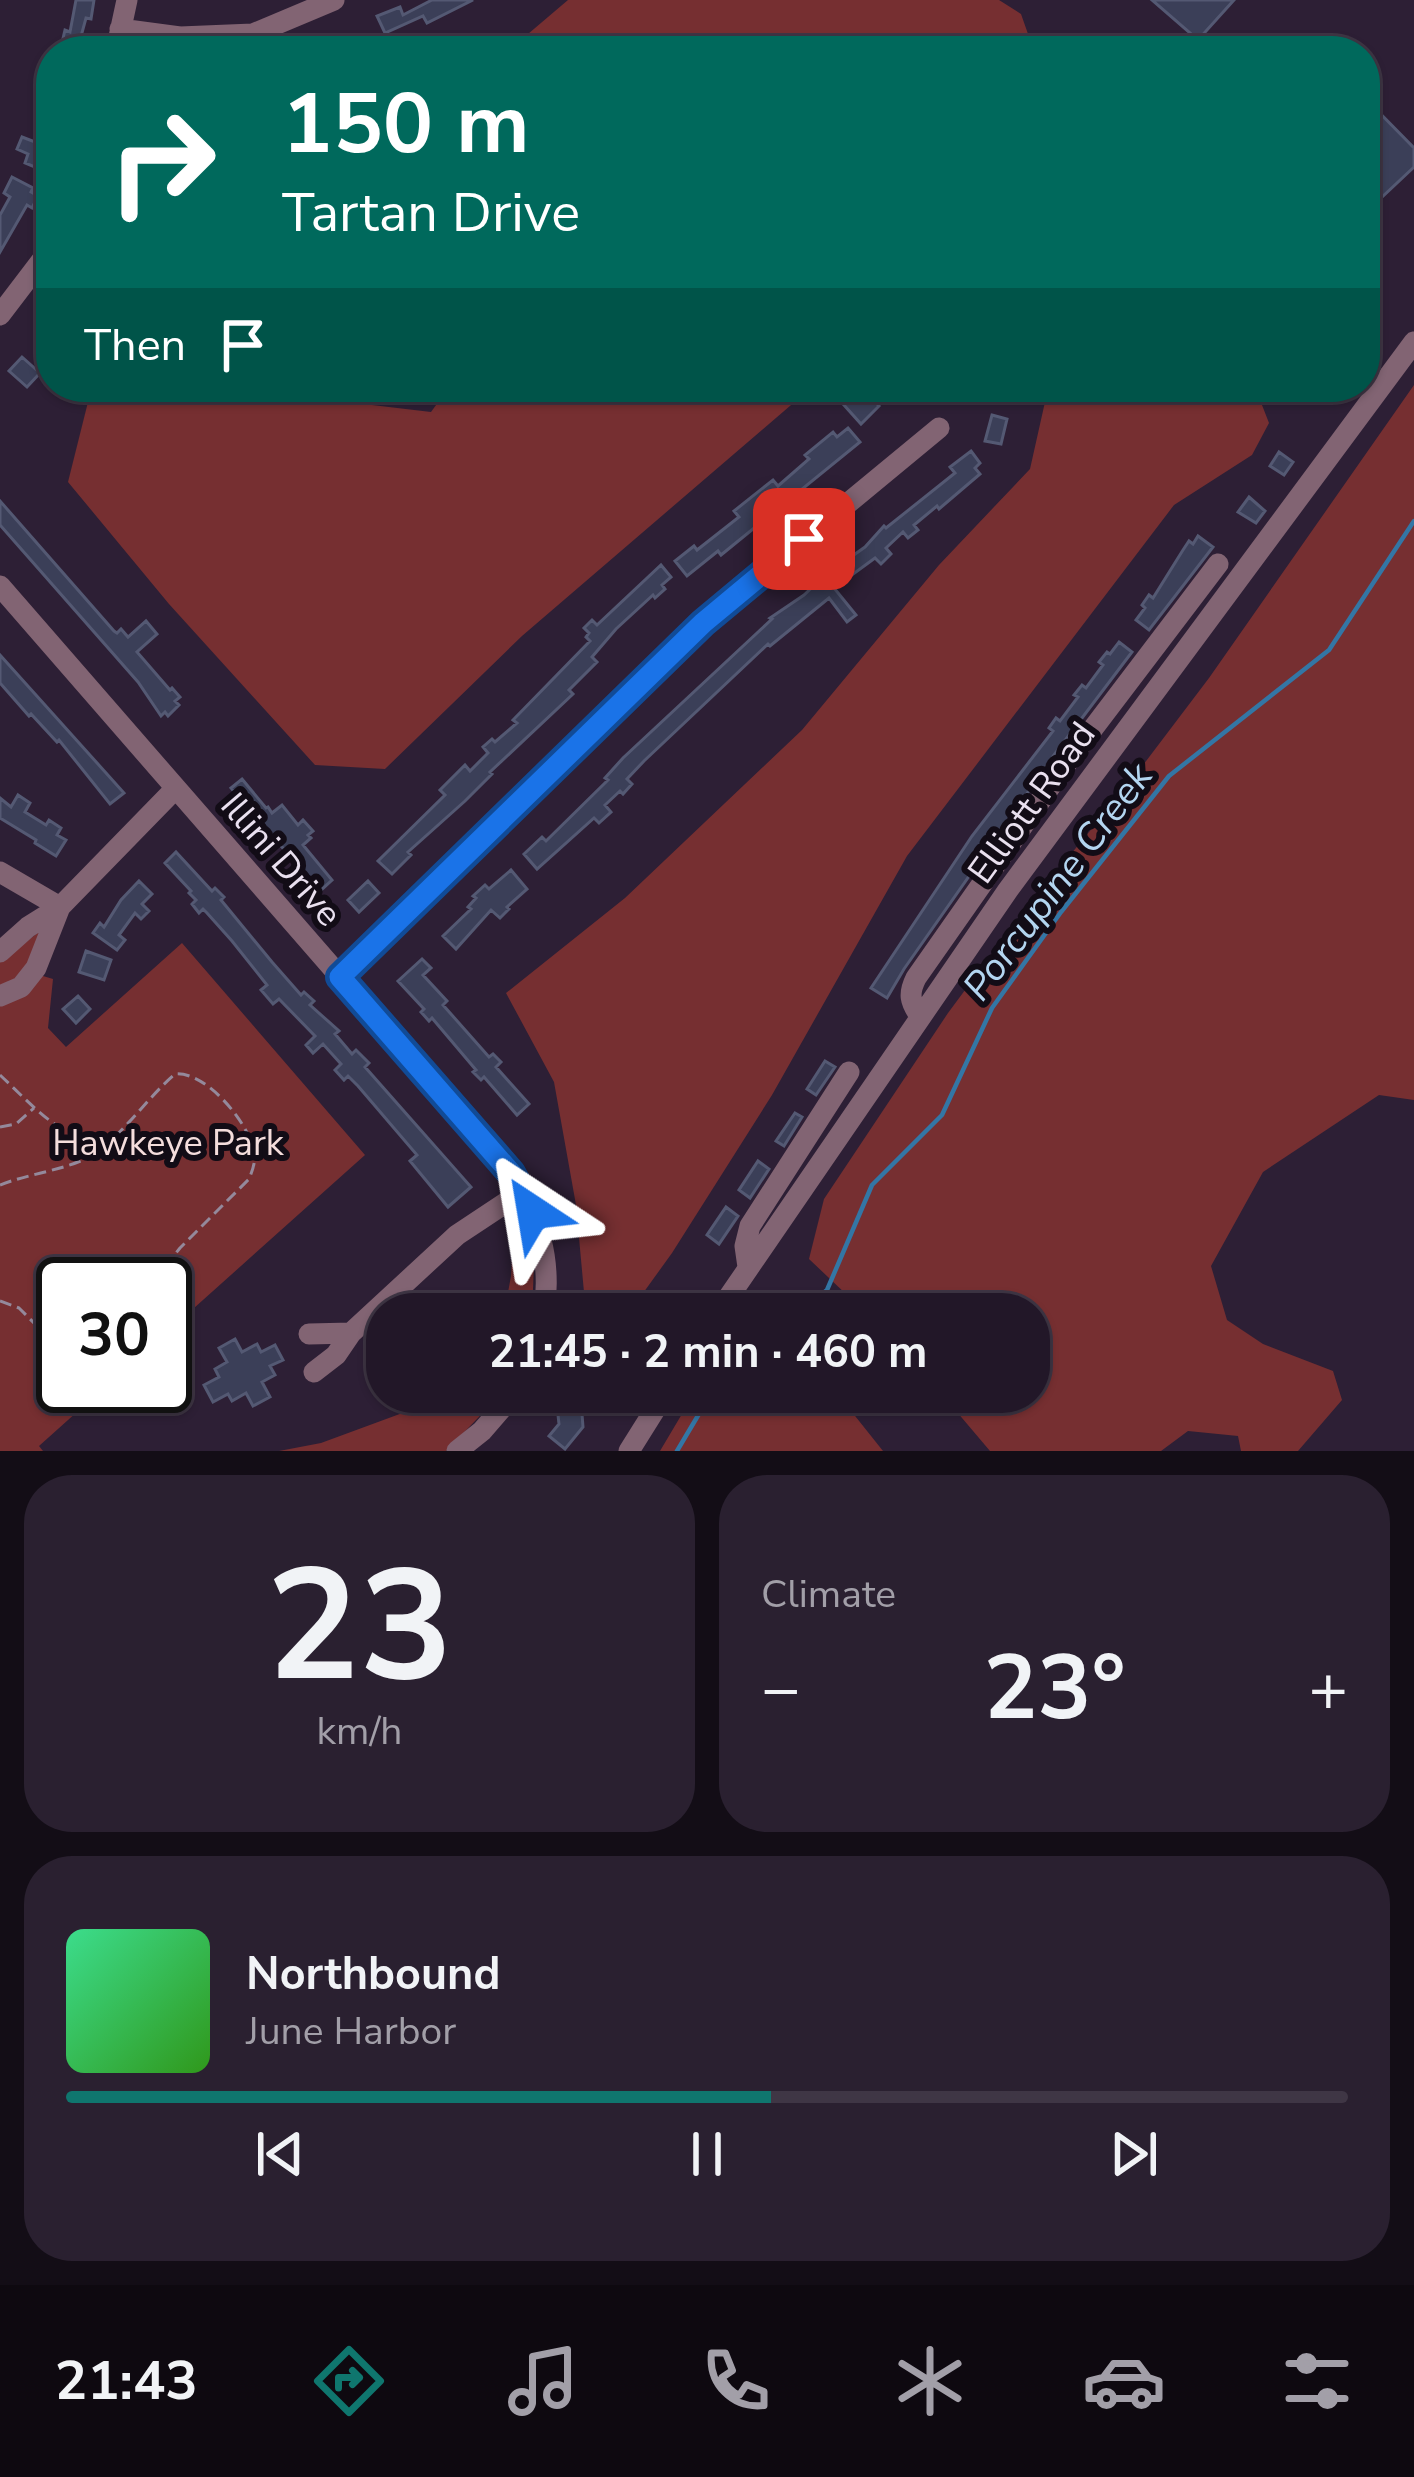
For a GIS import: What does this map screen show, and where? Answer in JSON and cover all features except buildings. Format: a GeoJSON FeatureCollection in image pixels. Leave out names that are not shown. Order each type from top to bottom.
{"type":"FeatureCollection","features":[{"type":"Feature","properties":{"kind":"street"},"geometry":{"type":"LineString","coordinates":[[119,36],[127,0]]}},
{"type":"Feature","properties":{"kind":"street"},"geometry":{"type":"LineString","coordinates":[[204,36],[253,34],[334,0]]}},
{"type":"Feature","properties":{"kind":"street"},"geometry":{"type":"LineString","coordinates":[[0,315],[36,268]]}},
{"type":"Feature","properties":{"kind":"street","name":"Elliott Road"},"geometry":{"type":"LineString","coordinates":[[1380,378],[1414,342]]}},
{"type":"Feature","properties":{"kind":"street","name":"Elliott Road"},"geometry":{"type":"LineString","coordinates":[[731,1293],[1008,890],[1360,402]]}},
{"type":"Feature","properties":{"kind":"street"},"geometry":{"type":"LineString","coordinates":[[340,977],[703,623],[939,428]]}},
{"type":"Feature","properties":{"kind":"street"},"geometry":{"type":"LineString","coordinates":[[920,1016],[910,998],[916,977],[982,879],[1218,563]]}},
{"type":"Feature","properties":{"kind":"street","name":"Illini Drive"},"geometry":{"type":"LineString","coordinates":[[0,586],[511,1173],[533,1212],[544,1247],[546,1293]]}},
{"type":"Feature","properties":{"kind":"street"},"geometry":{"type":"LineString","coordinates":[[1171,625],[1192,641]]}},
{"type":"Feature","properties":{"kind":"street"},"geometry":{"type":"LineString","coordinates":[[0,952],[60,907],[175,789]]}},
{"type":"Feature","properties":{"kind":"street"},"geometry":{"type":"LineString","coordinates":[[0,872],[60,907]]}},
{"type":"Feature","properties":{"kind":"street"},"geometry":{"type":"LineString","coordinates":[[10,992],[36,968],[60,907]]}},
{"type":"Feature","properties":{"kind":"street"},"geometry":{"type":"LineString","coordinates":[[748,1267],[749,1226],[849,1072]]}},
{"type":"Feature","properties":{"kind":"street"},"geometry":{"type":"LineString","coordinates":[[314,1372],[457,1235],[522,1192]]}},
{"type":"Feature","properties":{"kind":"street"},"geometry":{"type":"LineString","coordinates":[[309,1334],[351,1334]]}},
{"type":"Feature","properties":{"kind":"street"},"geometry":{"type":"LineString","coordinates":[[457,1451],[498,1413]]}},
{"type":"Feature","properties":{"kind":"street"},"geometry":{"type":"LineString","coordinates":[[628,1451],[653,1413]]}},
{"type":"Feature","properties":{"kind":"path"},"geometry":{"type":"LineString","coordinates":[[0,1185],[77,1163],[103,1146],[175,1074],[184,1073],[206,1083],[234,1112],[250,1139],[255,1165],[249,1179],[173,1257]]}},
{"type":"Feature","properties":{"kind":"path"},"geometry":{"type":"LineString","coordinates":[[0,1075],[64,1131],[103,1146]]}},
{"type":"Feature","properties":{"kind":"path"},"geometry":{"type":"LineString","coordinates":[[0,1127],[16,1124],[34,1108]]}},
{"type":"Feature","properties":{"kind":"path"},"geometry":{"type":"LineString","coordinates":[[0,1301],[19,1308],[36,1325]]}},
{"type":"Feature","properties":{"kind":"green space"},"geometry":{"type":"Polygon","coordinates":[[[568,0],[999,0],[1021,14],[1029,36],[526,36],[568,0]]]}},
{"type":"Feature","properties":{"kind":"green space"},"geometry":{"type":"Polygon","coordinates":[[[1414,385],[1414,1100],[1379,1095],[1263,1172],[1211,1266],[1227,1320],[1263,1344],[1333,1371],[1342,1400],[1298,1451],[1241,1451],[1238,1436],[1188,1431],[1161,1451],[990,1451],[958,1413],[1050,1413],[1050,1293],[845,1293],[809,1259],[824,1199],[948,1013],[1209,678],[1414,385]]]}},
{"type":"Feature","properties":{"kind":"green space"},"geometry":{"type":"Polygon","coordinates":[[[88,402],[347,402],[431,412],[438,402],[795,402],[522,636],[385,769],[315,765],[169,604],[68,482],[88,402]]]}},
{"type":"Feature","properties":{"kind":"green space"},"geometry":{"type":"Polygon","coordinates":[[[1045,402],[1261,402],[1269,423],[1252,455],[1174,505],[907,856],[772,1095],[643,1293],[584,1293],[576,1205],[554,1082],[506,993],[625,898],[802,730],[939,565],[1030,469],[1045,402]]]}},
{"type":"Feature","properties":{"kind":"green space","name":"Hawkeye Park"},"geometry":{"type":"Polygon","coordinates":[[[44,928],[33,973],[53,979],[48,1028],[66,1047],[182,943],[365,1155],[192,1310],[192,1257],[36,1257],[36,1413],[76,1413],[39,1446],[43,1451],[0,1451],[0,962],[44,928]]]}},
{"type":"Feature","properties":{"kind":"green space"},"geometry":{"type":"Polygon","coordinates":[[[514,1229],[534,1264],[533,1293],[508,1293],[514,1229]]]}},
{"type":"Feature","properties":{"kind":"green space"},"geometry":{"type":"Polygon","coordinates":[[[402,1413],[483,1413],[446,1451],[279,1451],[321,1443],[402,1413]]]}},
{"type":"Feature","properties":{"kind":"green space"},"geometry":{"type":"Polygon","coordinates":[[[683,1413],[853,1413],[883,1451],[660,1451],[683,1413]]]}},
{"type":"Feature","properties":{"kind":"waterway","name":"Porcupine Creek"},"geometry":{"type":"LineString","coordinates":[[823,1293],[872,1185],[942,1115],[992,1008],[1061,912],[1169,776],[1329,650],[1414,521]]}},
{"type":"Feature","properties":{"kind":"waterway","name":"Porcupine Creek"},"geometry":{"type":"LineString","coordinates":[[677,1451],[700,1413]]}},
{"type":"Feature","properties":{"kind":"route"},"geometry":{"type":"LineString","coordinates":[[533,1212],[511,1173],[340,977],[703,623],[804,539]]}}]}
